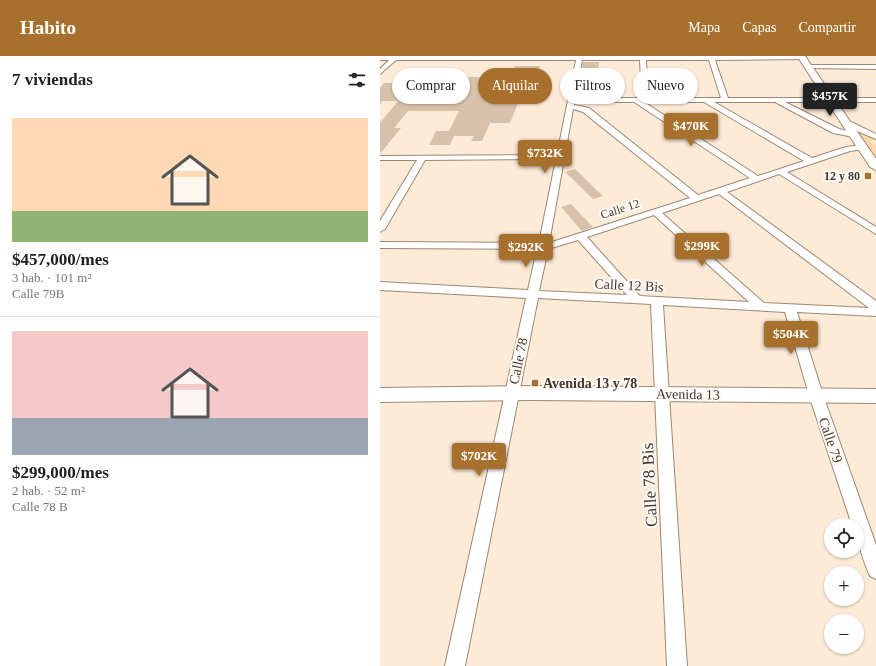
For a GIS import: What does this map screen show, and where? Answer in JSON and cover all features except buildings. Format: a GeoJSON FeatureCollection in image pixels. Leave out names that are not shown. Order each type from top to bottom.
{"type":"FeatureCollection","features":[{"type":"Feature","properties":{"kind":"street"},"geometry":{"type":"LineString","coordinates":[[380,72],[395,57]]}},
{"type":"Feature","properties":{"kind":"street","name":"Calle 78"},"geometry":{"type":"LineString","coordinates":[[578,68],[580,57]]}},
{"type":"Feature","properties":{"kind":"street"},"geometry":{"type":"LineString","coordinates":[[643,57],[644,68]]}},
{"type":"Feature","properties":{"kind":"street"},"geometry":{"type":"LineString","coordinates":[[711,57],[725,100]]}},
{"type":"Feature","properties":{"kind":"street"},"geometry":{"type":"LineString","coordinates":[[380,58],[802,57],[832,100],[853,135],[876,167]]}},
{"type":"Feature","properties":{"kind":"street"},"geometry":{"type":"LineString","coordinates":[[809,67],[876,67]]}},
{"type":"Feature","properties":{"kind":"street"},"geometry":{"type":"LineString","coordinates":[[698,100],[876,100]]}},
{"type":"Feature","properties":{"kind":"street"},"geometry":{"type":"LineString","coordinates":[[705,100],[812,162]]}},
{"type":"Feature","properties":{"kind":"street"},"geometry":{"type":"LineString","coordinates":[[776,100],[836,130],[853,135]]}},
{"type":"Feature","properties":{"kind":"street"},"geometry":{"type":"LineString","coordinates":[[862,100],[876,106]]}},
{"type":"Feature","properties":{"kind":"street","name":"Calle 78"},"geometry":{"type":"LineString","coordinates":[[455,666],[543,246],[559,157],[571,104]]}},
{"type":"Feature","properties":{"kind":"street"},"geometry":{"type":"LineString","coordinates":[[573,104],[586,110],[696,198]]}},
{"type":"Feature","properties":{"kind":"street"},"geometry":{"type":"LineString","coordinates":[[642,104],[757,179]]}},
{"type":"Feature","properties":{"kind":"street"},"geometry":{"type":"LineString","coordinates":[[846,123],[876,137]]}},
{"type":"Feature","properties":{"kind":"street","name":"Calle 12"},"geometry":{"type":"LineString","coordinates":[[380,245],[550,246],[861,146]]}},
{"type":"Feature","properties":{"kind":"street"},"geometry":{"type":"LineString","coordinates":[[380,158],[559,157]]}},
{"type":"Feature","properties":{"kind":"street"},"geometry":{"type":"LineString","coordinates":[[380,229],[422,158]]}},
{"type":"Feature","properties":{"kind":"street"},"geometry":{"type":"LineString","coordinates":[[781,172],[876,231]]}},
{"type":"Feature","properties":{"kind":"street"},"geometry":{"type":"LineString","coordinates":[[720,191],[876,307]]}},
{"type":"Feature","properties":{"kind":"street"},"geometry":{"type":"LineString","coordinates":[[655,211],[762,307]]}},
{"type":"Feature","properties":{"kind":"street"},"geometry":{"type":"LineString","coordinates":[[580,236],[637,300]]}},
{"type":"Feature","properties":{"kind":"street","name":"Calle 12 Bis"},"geometry":{"type":"LineString","coordinates":[[380,286],[876,312]]}},
{"type":"Feature","properties":{"kind":"street","name":"Calle 78 Bis"},"geometry":{"type":"LineString","coordinates":[[656,301],[664,394],[677,666]]}},
{"type":"Feature","properties":{"kind":"street","name":"Calle 79"},"geometry":{"type":"LineString","coordinates":[[790,308],[816,396],[876,570]]}},
{"type":"Feature","properties":{"kind":"street","name":"Avenida 13"},"geometry":{"type":"LineString","coordinates":[[380,395],[511,393],[876,396]]}},
{"type":"Feature","properties":{"kind":"shaded area"},"geometry":{"type":"Polygon","coordinates":[[[846,123],[876,137],[876,140],[870,142],[876,145],[876,167],[846,123]]]}},
{"type":"Feature","properties":{"kind":"place","name":"12 y 80"},"geometry":{"type":"Point","coordinates":[868,176]}},
{"type":"Feature","properties":{"kind":"place","name":"Avenida 13 y 78"},"geometry":{"type":"Point","coordinates":[535,383]}}]}
